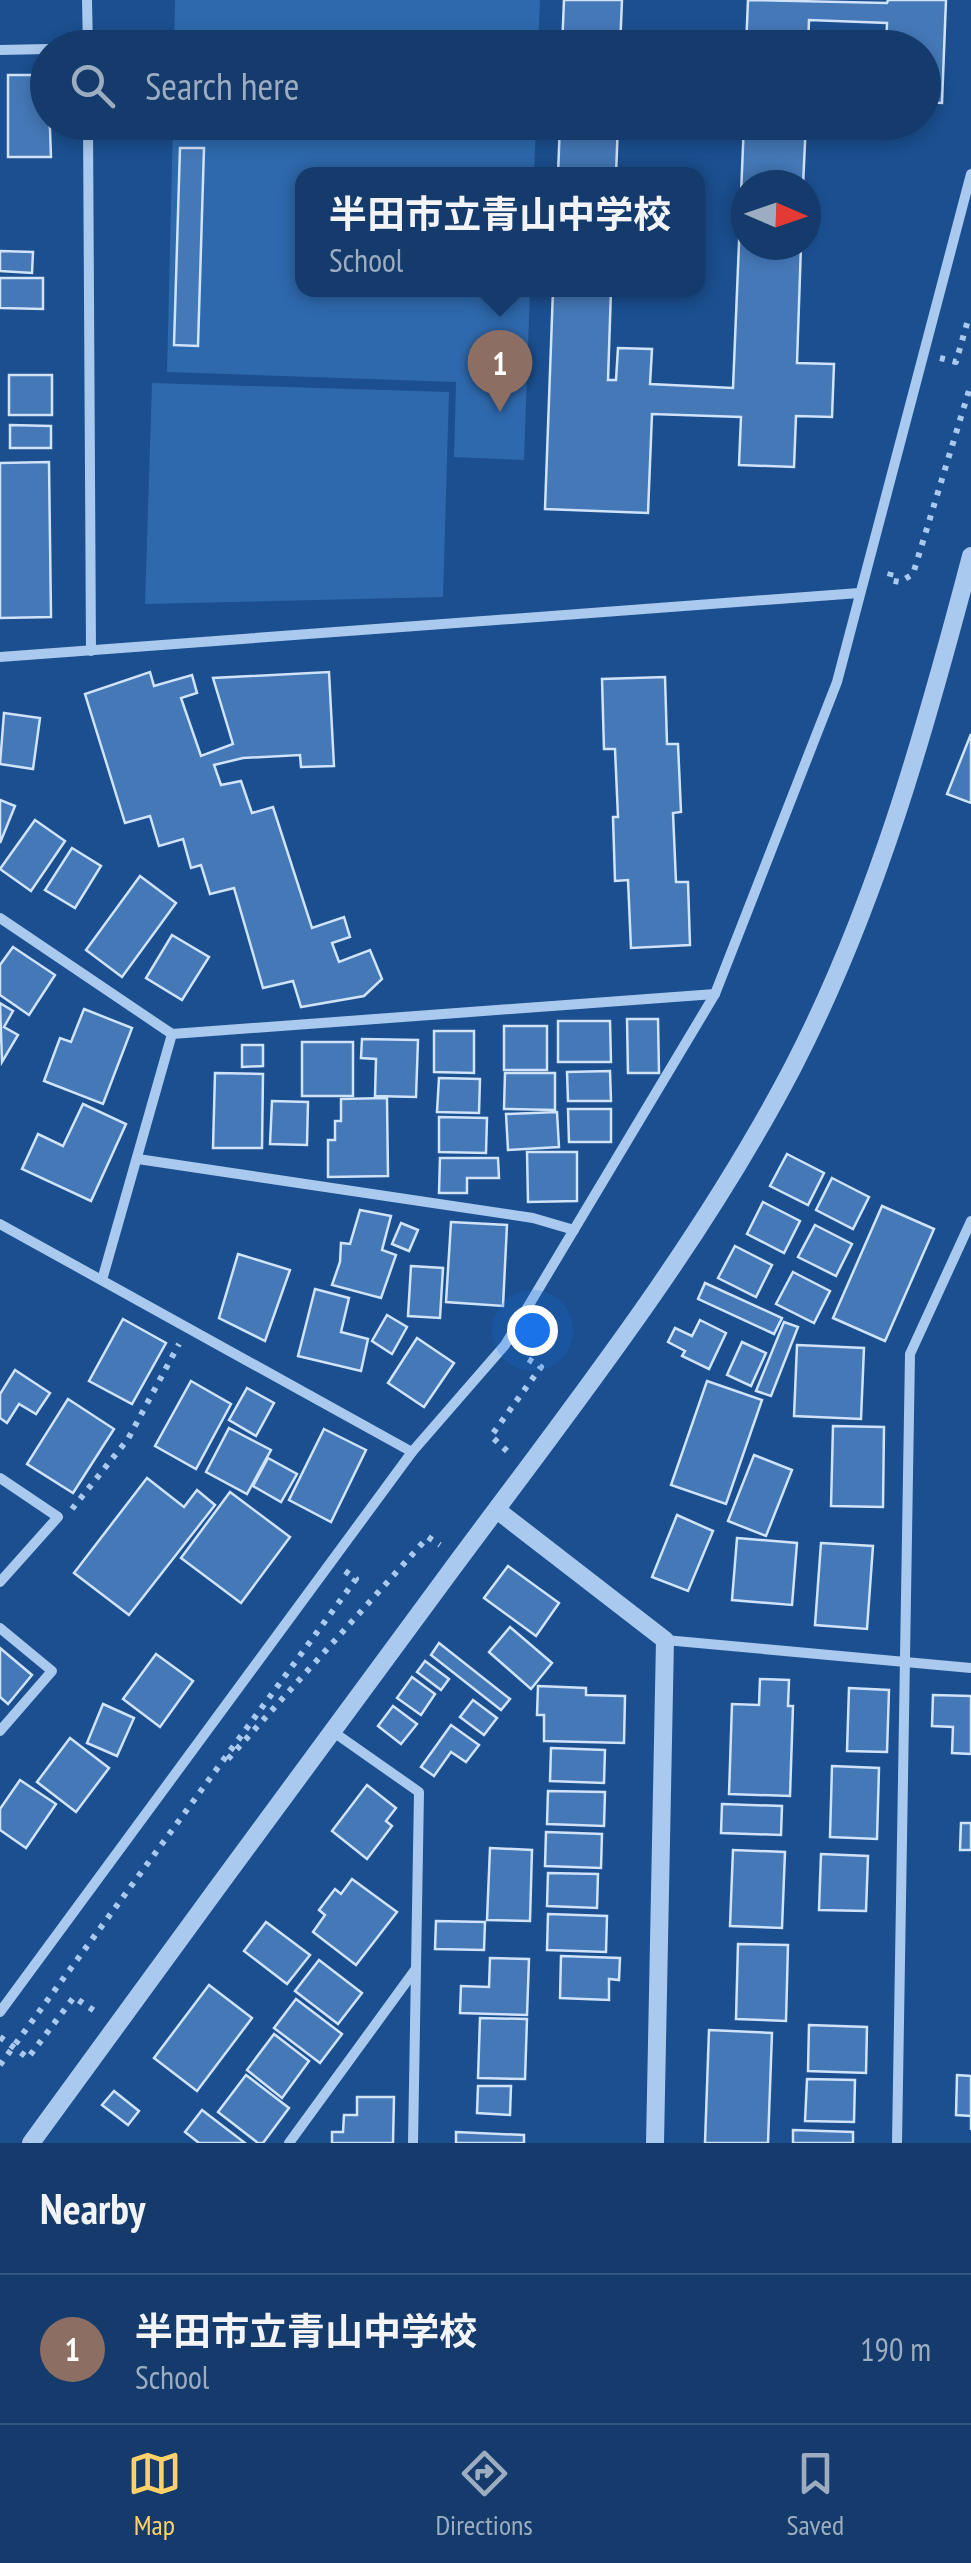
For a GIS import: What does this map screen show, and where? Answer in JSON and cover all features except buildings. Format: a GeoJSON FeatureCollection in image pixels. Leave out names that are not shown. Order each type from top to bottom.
{"type":"FeatureCollection","features":[{"type":"Feature","properties":{"kind":"street"},"geometry":{"type":"LineString","coordinates":[[88,0],[88,30]]}},
{"type":"Feature","properties":{"kind":"street"},"geometry":{"type":"LineString","coordinates":[[0,50],[30,49]]}},
{"type":"Feature","properties":{"kind":"street"},"geometry":{"type":"LineString","coordinates":[[88,140],[90,651]]}},
{"type":"Feature","properties":{"kind":"street"},"geometry":{"type":"LineString","coordinates":[[0,2012],[412,1452],[504,1345],[715,994],[837,682],[971,174]]}},
{"type":"Feature","properties":{"kind":"street"},"geometry":{"type":"LineString","coordinates":[[32,2143],[682,1255],[740,1164],[840,968],[882,862],[965,606],[971,556]]}},
{"type":"Feature","properties":{"kind":"street"},"geometry":{"type":"LineString","coordinates":[[0,657],[858,593]]}},
{"type":"Feature","properties":{"kind":"street"},"geometry":{"type":"LineString","coordinates":[[0,918],[172,1034],[715,994]]}},
{"type":"Feature","properties":{"kind":"street"},"geometry":{"type":"LineString","coordinates":[[102,1280],[172,1034]]}},
{"type":"Feature","properties":{"kind":"street"},"geometry":{"type":"LineString","coordinates":[[138,1159],[533,1218],[574,1230]]}},
{"type":"Feature","properties":{"kind":"street"},"geometry":{"type":"LineString","coordinates":[[897,2143],[910,1354],[971,1221]]}},
{"type":"Feature","properties":{"kind":"street"},"geometry":{"type":"LineString","coordinates":[[0,1224],[412,1452]]}},
{"type":"Feature","properties":{"kind":"street"},"geometry":{"type":"LineString","coordinates":[[0,1478],[58,1517],[0,1582]]}},
{"type":"Feature","properties":{"kind":"street"},"geometry":{"type":"LineString","coordinates":[[497,1510],[665,1640],[971,1668]]}},
{"type":"Feature","properties":{"kind":"street"},"geometry":{"type":"LineString","coordinates":[[0,1628],[52,1671],[0,1731]]}},
{"type":"Feature","properties":{"kind":"street"},"geometry":{"type":"LineString","coordinates":[[656,2143],[665,1640]]}},
{"type":"Feature","properties":{"kind":"street"},"geometry":{"type":"LineString","coordinates":[[332,1731],[418,1792],[413,2143]]}},
{"type":"Feature","properties":{"kind":"street"},"geometry":{"type":"LineString","coordinates":[[289,2143],[415,1970]]}},
{"type":"Feature","properties":{"kind":"path"},"geometry":{"type":"LineString","coordinates":[[956,362],[968,320],[971,321]]}},
{"type":"Feature","properties":{"kind":"path"},"geometry":{"type":"LineString","coordinates":[[894,562],[889,580],[900,582],[912,574],[971,384]]}},
{"type":"Feature","properties":{"kind":"path"},"geometry":{"type":"LineString","coordinates":[[58,1517],[73,1508],[128,1439],[188,1328]]}},
{"type":"Feature","properties":{"kind":"path"},"geometry":{"type":"LineString","coordinates":[[508,1452],[491,1436],[541,1366]]}},
{"type":"Feature","properties":{"kind":"path"},"geometry":{"type":"LineString","coordinates":[[200,1790],[428,1536],[440,1545]]}},
{"type":"Feature","properties":{"kind":"path"},"geometry":{"type":"LineString","coordinates":[[0,2065],[356,1579],[332,1560]]}},
{"type":"Feature","properties":{"kind":"path"},"geometry":{"type":"LineString","coordinates":[[0,2036],[28,2058],[74,1997],[96,2012]]}},
{"type":"Feature","properties":{"kind":"shaded area"},"geometry":{"type":"Polygon","coordinates":[[[175,0],[540,0],[539,30],[174,30],[175,0]]]}},
{"type":"Feature","properties":{"kind":"shaded area"},"geometry":{"type":"Polygon","coordinates":[[[173,140],[535,140],[534,167],[295,167],[295,297],[530,297],[524,460],[454,457],[456,382],[167,372],[173,140]]]}},
{"type":"Feature","properties":{"kind":"shaded area"},"geometry":{"type":"Polygon","coordinates":[[[152,383],[449,392],[443,597],[145,604],[152,383]]]}},
{"type":"Feature","properties":{"kind":"place","name":"半田市立青山中学校"},"geometry":{"type":"Point","coordinates":[500,412]}}]}
